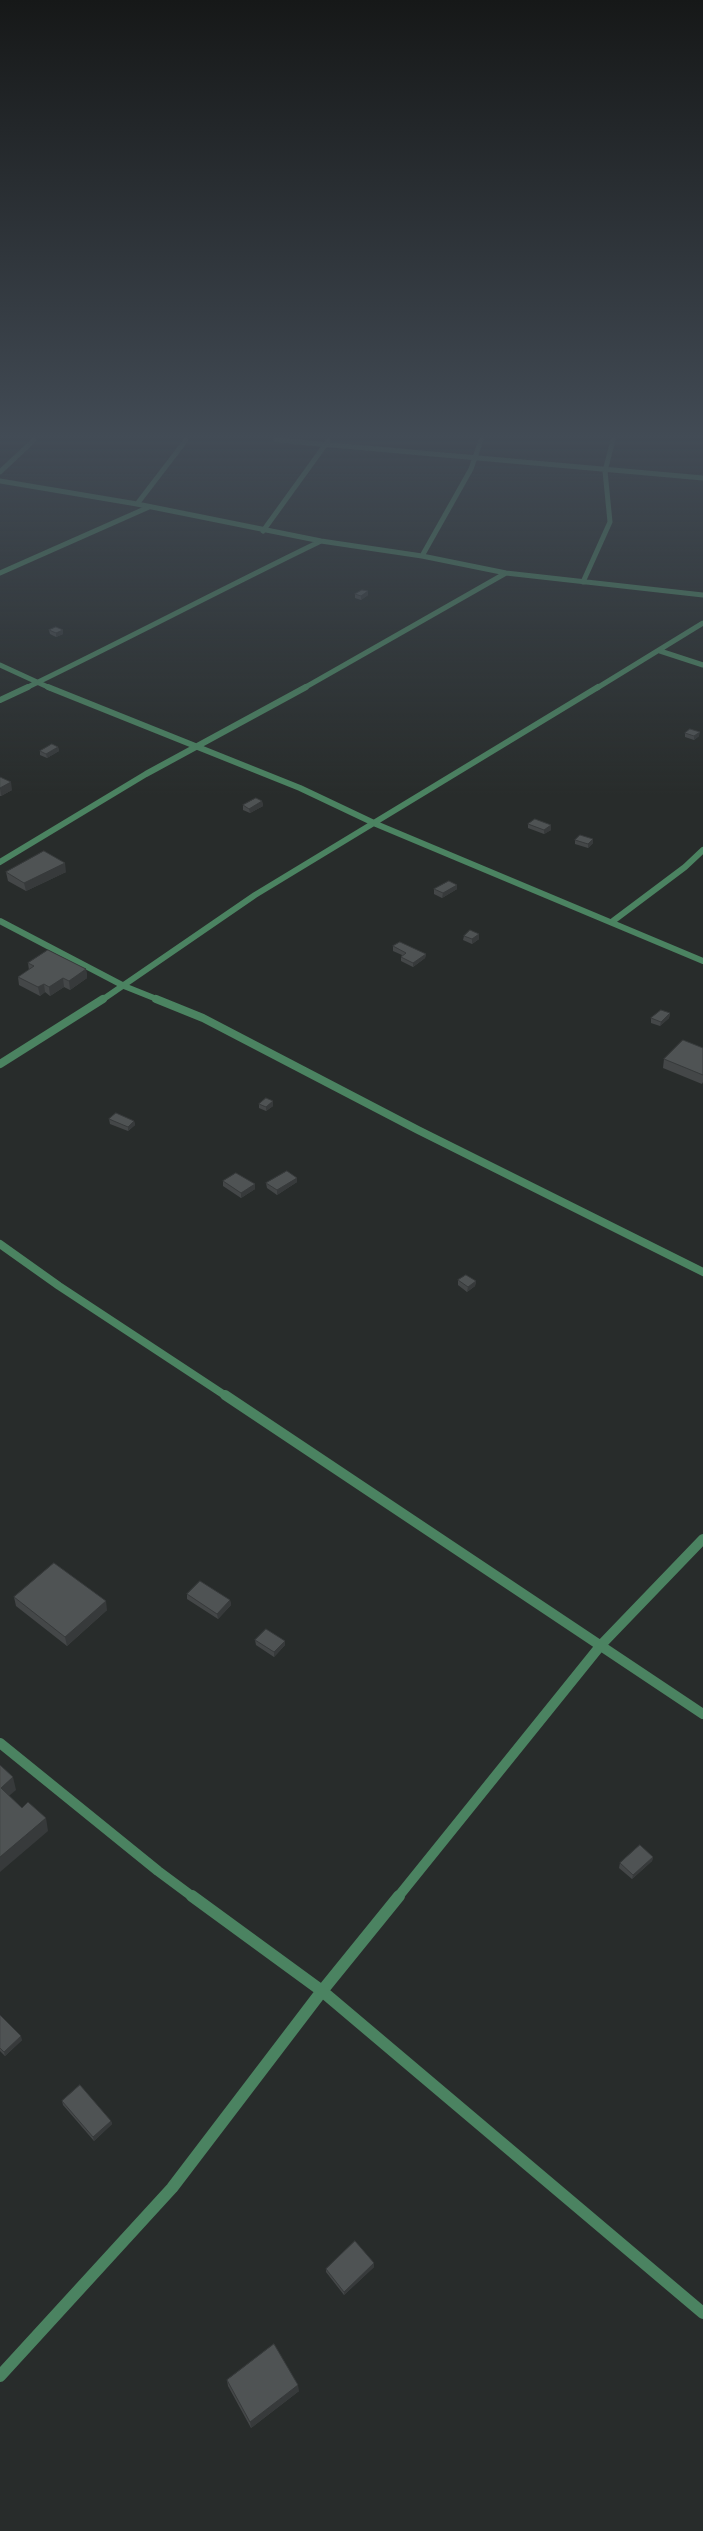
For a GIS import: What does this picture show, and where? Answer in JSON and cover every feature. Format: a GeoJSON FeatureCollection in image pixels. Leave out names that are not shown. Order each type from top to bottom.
{"type":"FeatureCollection","features":[{"type":"Feature","properties":{"kind":"street"},"geometry":{"type":"LineString","coordinates":[[0,573],[34,558]]}},
{"type":"Feature","properties":{"kind":"street"},"geometry":{"type":"LineString","coordinates":[[0,700],[126,640],[228,586],[286,558]]}},
{"type":"Feature","properties":{"kind":"street"},"geometry":{"type":"LineString","coordinates":[[433,558],[506,572],[703,595]]}},
{"type":"Feature","properties":{"kind":"street"},"geometry":{"type":"LineString","coordinates":[[583,582],[594,558]]}},
{"type":"Feature","properties":{"kind":"street"},"geometry":{"type":"LineString","coordinates":[[0,862],[196,747],[506,572]]}},
{"type":"Feature","properties":{"kind":"street"},"geometry":{"type":"LineString","coordinates":[[0,1064],[124,986],[255,896],[660,651],[703,623]]}},
{"type":"Feature","properties":{"kind":"street"},"geometry":{"type":"LineString","coordinates":[[660,651],[703,665]]}},
{"type":"Feature","properties":{"kind":"street"},"geometry":{"type":"LineString","coordinates":[[0,665],[36,682],[300,788],[376,824],[613,921],[703,961]]}},
{"type":"Feature","properties":{"kind":"street"},"geometry":{"type":"LineString","coordinates":[[613,921],[684,867],[703,850]]}},
{"type":"Feature","properties":{"kind":"street"},"geometry":{"type":"LineString","coordinates":[[0,921],[124,986],[203,1018],[418,1130],[703,1272]]}},
{"type":"Feature","properties":{"kind":"street"},"geometry":{"type":"LineString","coordinates":[[0,1244],[59,1286],[703,1714]]}},
{"type":"Feature","properties":{"kind":"street"},"geometry":{"type":"LineString","coordinates":[[0,2376],[172,2188],[322,1991],[601,1645],[703,1539]]}},
{"type":"Feature","properties":{"kind":"street"},"geometry":{"type":"LineString","coordinates":[[0,1743],[158,1871],[322,1991],[703,2313]]}},
{"type":"Feature","properties":{"kind":"building"},"geometry":{"type":"Polygon","coordinates":[[[362,590],[368,591],[361,596],[355,594],[362,590]]]}},
{"type":"Feature","properties":{"kind":"building"},"geometry":{"type":"Polygon","coordinates":[[[56,627],[63,630],[56,633],[49,630],[56,627]]]}},
{"type":"Feature","properties":{"kind":"building"},"geometry":{"type":"Polygon","coordinates":[[[690,729],[700,732],[694,736],[685,733],[690,729]]]}},
{"type":"Feature","properties":{"kind":"building"},"geometry":{"type":"Polygon","coordinates":[[[52,744],[58,747],[46,754],[40,751],[52,744]]]}},
{"type":"Feature","properties":{"kind":"building"},"geometry":{"type":"Polygon","coordinates":[[[0,777],[11,782],[0,788],[0,777]]]}},
{"type":"Feature","properties":{"kind":"building"},"geometry":{"type":"Polygon","coordinates":[[[256,798],[262,801],[249,809],[243,805],[256,798]]]}},
{"type":"Feature","properties":{"kind":"building"},"geometry":{"type":"Polygon","coordinates":[[[535,819],[551,825],[544,830],[528,824],[535,819]]]}},
{"type":"Feature","properties":{"kind":"building"},"geometry":{"type":"Polygon","coordinates":[[[580,835],[593,839],[588,844],[575,840],[580,835]]]}},
{"type":"Feature","properties":{"kind":"building"},"geometry":{"type":"Polygon","coordinates":[[[44,851],[65,863],[24,883],[6,872],[44,851]]]}},
{"type":"Feature","properties":{"kind":"building"},"geometry":{"type":"Polygon","coordinates":[[[449,881],[457,885],[443,893],[434,889],[449,881]]]}},
{"type":"Feature","properties":{"kind":"building"},"geometry":{"type":"Polygon","coordinates":[[[470,930],[479,934],[472,939],[464,936],[470,930]]]}},
{"type":"Feature","properties":{"kind":"building"},"geometry":{"type":"Polygon","coordinates":[[[400,942],[426,954],[413,963],[401,957],[406,953],[393,946],[400,942]]]}},
{"type":"Feature","properties":{"kind":"building"},"geometry":{"type":"Polygon","coordinates":[[[48,950],[86,969],[69,981],[63,978],[49,987],[44,984],[38,987],[18,977],[34,966],[28,963],[48,950]]]}},
{"type":"Feature","properties":{"kind":"building"},"geometry":{"type":"Polygon","coordinates":[[[661,1010],[670,1013],[661,1022],[651,1018],[661,1010]]]}},
{"type":"Feature","properties":{"kind":"building"},"geometry":{"type":"Polygon","coordinates":[[[683,1040],[703,1048],[703,1075],[664,1059],[683,1040]]]}},
{"type":"Feature","properties":{"kind":"building"},"geometry":{"type":"Polygon","coordinates":[[[266,1098],[273,1101],[266,1107],[259,1104],[266,1098]]]}},
{"type":"Feature","properties":{"kind":"building"},"geometry":{"type":"Polygon","coordinates":[[[116,1113],[134,1121],[128,1127],[109,1119],[116,1113]]]}},
{"type":"Feature","properties":{"kind":"building"},"geometry":{"type":"Polygon","coordinates":[[[287,1171],[297,1178],[277,1190],[266,1183],[287,1171]]]}},
{"type":"Feature","properties":{"kind":"building"},"geometry":{"type":"Polygon","coordinates":[[[236,1173],[255,1184],[241,1193],[223,1181],[236,1173]]]}},
{"type":"Feature","properties":{"kind":"building"},"geometry":{"type":"Polygon","coordinates":[[[466,1275],[476,1281],[468,1287],[458,1280],[466,1275]]]}},
{"type":"Feature","properties":{"kind":"building"},"geometry":{"type":"Polygon","coordinates":[[[54,1563],[106,1601],[65,1637],[14,1597],[54,1563]]]}},
{"type":"Feature","properties":{"kind":"building"},"geometry":{"type":"Polygon","coordinates":[[[200,1581],[230,1600],[217,1614],[187,1594],[200,1581]]]}},
{"type":"Feature","properties":{"kind":"building"},"geometry":{"type":"Polygon","coordinates":[[[266,1629],[285,1641],[274,1652],[255,1640],[266,1629]]]}},
{"type":"Feature","properties":{"kind":"building"},"geometry":{"type":"Polygon","coordinates":[[[0,1765],[13,1777],[1,1788],[22,1808],[28,1802],[46,1818],[0,1857],[0,1765]]]}},
{"type":"Feature","properties":{"kind":"building"},"geometry":{"type":"Polygon","coordinates":[[[640,1845],[653,1857],[633,1875],[620,1863],[640,1845]]]}},
{"type":"Feature","properties":{"kind":"building"},"geometry":{"type":"Polygon","coordinates":[[[0,2015],[21,2036],[4,2052],[0,2048],[0,2015]]]}},
{"type":"Feature","properties":{"kind":"building"},"geometry":{"type":"Polygon","coordinates":[[[80,2085],[111,2121],[93,2137],[62,2101],[80,2085]]]}},
{"type":"Feature","properties":{"kind":"building"},"geometry":{"type":"Polygon","coordinates":[[[355,2241],[374,2263],[344,2292],[326,2269],[355,2241]]]}},
{"type":"Feature","properties":{"kind":"building"},"geometry":{"type":"Polygon","coordinates":[[[274,2344],[298,2385],[250,2422],[227,2380],[274,2344]]]}}]}
